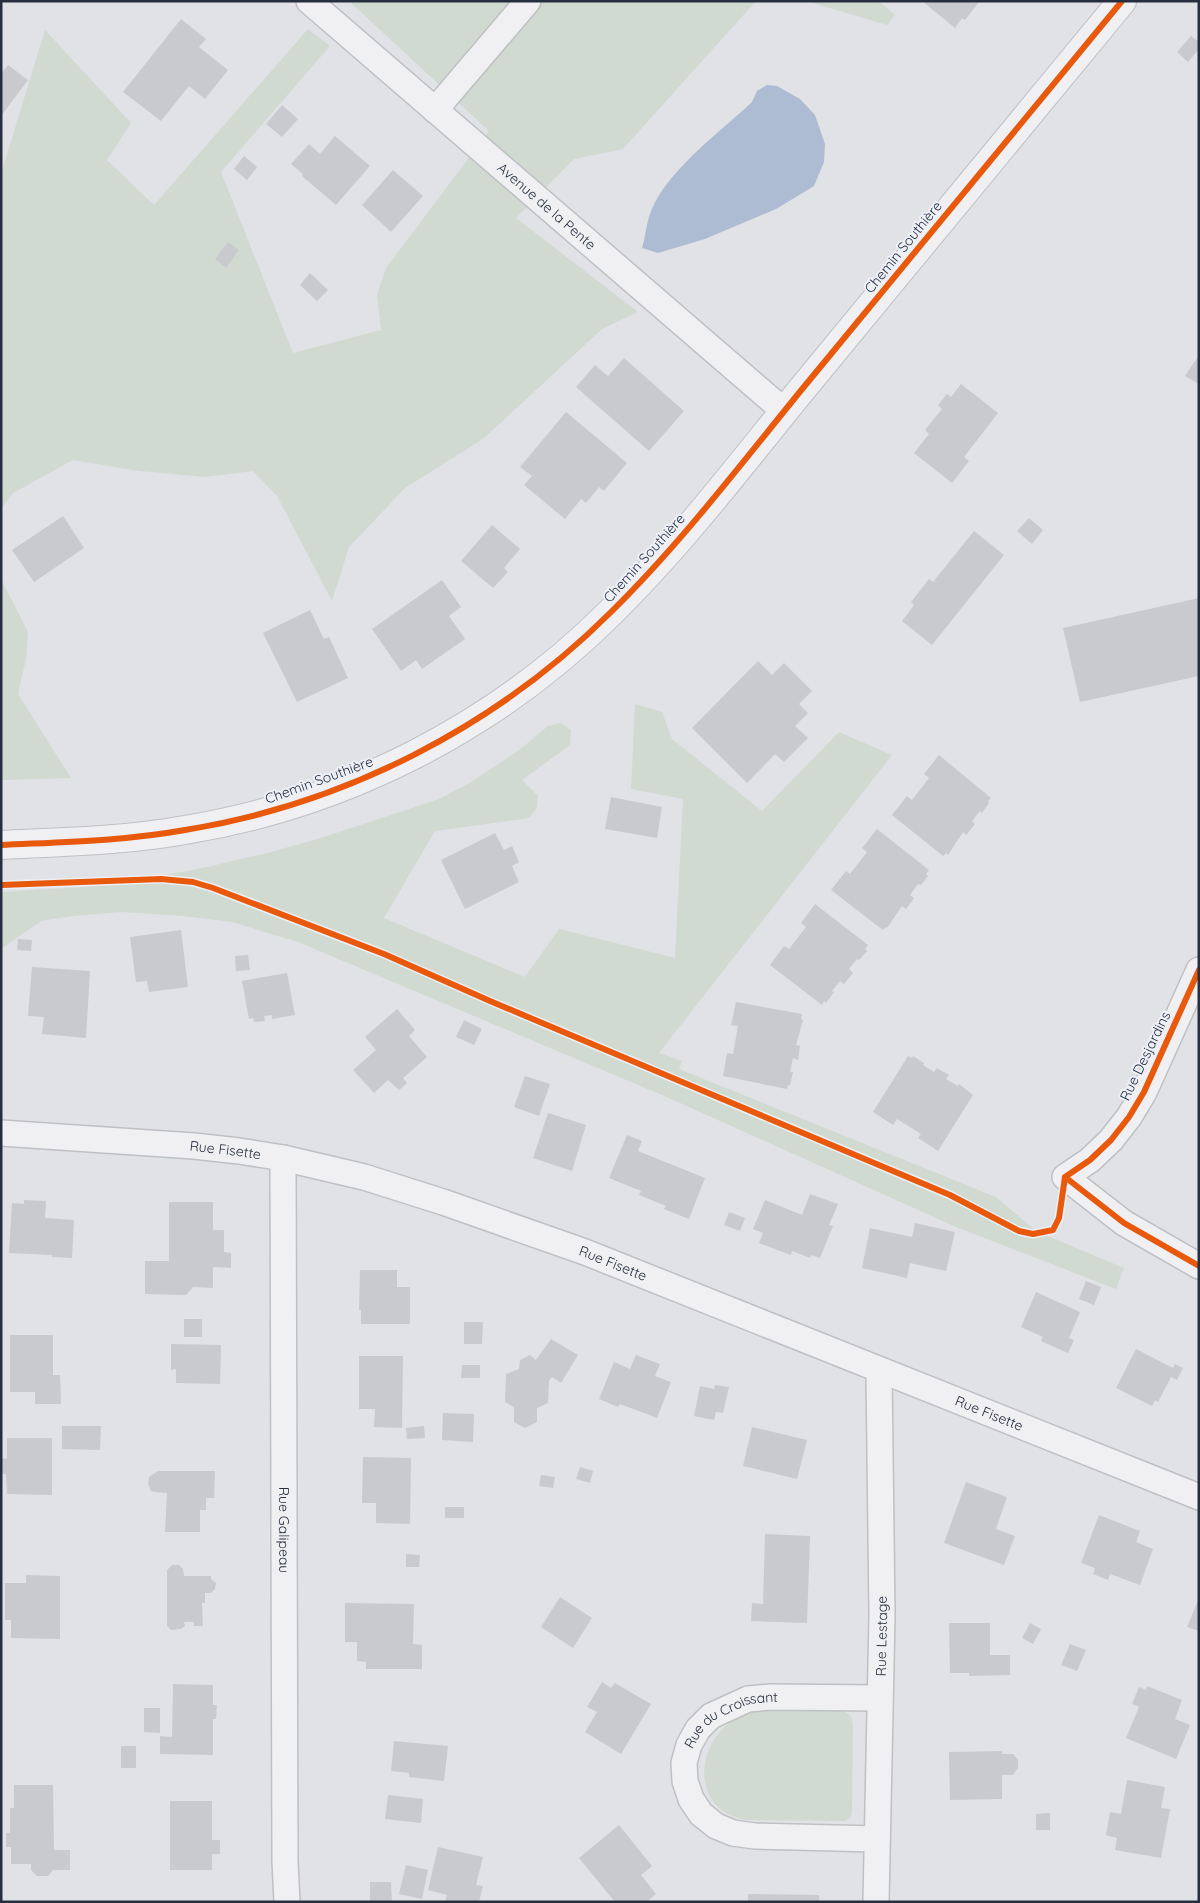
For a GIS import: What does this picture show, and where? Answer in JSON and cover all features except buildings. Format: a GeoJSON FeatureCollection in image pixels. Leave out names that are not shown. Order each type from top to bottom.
{"type":"FeatureCollection","features":[{"type":"Feature","properties":{"kind":"street","name":"Avenue de la Pente"},"geometry":{"type":"LineString","coordinates":[[309,1],[784,411]]}},
{"type":"Feature","properties":{"kind":"street"},"geometry":{"type":"LineString","coordinates":[[435,110],[528,1]]}},
{"type":"Feature","properties":{"kind":"street","name":"Chemin Southière"},"geometry":{"type":"LineString","coordinates":[[1,845],[130,838],[184,831],[290,806],[341,788],[440,742],[486,714],[530,683],[573,649],[612,612],[700,514],[1122,1]]}},
{"type":"Feature","properties":{"kind":"street","name":"Rue Desjardins"},"geometry":{"type":"LineString","coordinates":[[1199,970],[1144,1092],[1129,1117],[1111,1140],[1097,1153],[1065,1176],[1124,1223],[1199,1266]]}},
{"type":"Feature","properties":{"kind":"street","name":"Rue Fisette"},"geometry":{"type":"LineString","coordinates":[[1,1133],[194,1146],[283,1158],[364,1178],[514,1227],[655,1280],[1199,1497]]}},
{"type":"Feature","properties":{"kind":"street","name":"Rue Galipeau"},"geometry":{"type":"LineString","coordinates":[[283,1158],[286,1902]]}},
{"type":"Feature","properties":{"kind":"street","name":"Rue Lestage"},"geometry":{"type":"LineString","coordinates":[[876,1902],[882,1616],[879,1370]]}},
{"type":"Feature","properties":{"kind":"street","name":"Rue du Croissant"},"geometry":{"type":"LineString","coordinates":[[877,1839],[756,1836],[733,1833],[716,1826],[702,1814],[691,1799],[685,1782],[684,1763],[689,1745],[698,1729],[711,1716],[748,1699],[771,1697],[879,1698]]}},
{"type":"Feature","properties":{"kind":"shaded area"},"geometry":{"type":"Polygon","coordinates":[[[349,1],[756,1],[623,149],[574,159],[516,218],[638,312],[602,329],[483,439],[405,488],[349,547],[332,601],[277,496],[253,471],[205,477],[139,471],[73,460],[13,493],[1,509],[1,174],[45,30],[131,123],[107,160],[154,205],[308,29],[330,46],[221,172],[293,353],[381,330],[377,295],[386,268],[489,131],[349,1]]]}},
{"type":"Feature","properties":{"kind":"shaded area"},"geometry":{"type":"Polygon","coordinates":[[[806,1],[878,1],[895,15],[887,25],[806,1]]]}},
{"type":"Feature","properties":{"kind":"shaded area"},"geometry":{"type":"Polygon","coordinates":[[[1,579],[28,632],[26,659],[18,694],[71,778],[1,780],[1,579]]]}},
{"type":"Feature","properties":{"kind":"shaded area"},"geometry":{"type":"Polygon","coordinates":[[[635,704],[662,712],[672,739],[762,811],[839,732],[892,755],[659,1053],[682,1061],[679,1069],[996,1197],[1036,1231],[1124,1268],[1116,1289],[956,1227],[669,1098],[298,942],[232,922],[183,916],[122,912],[72,916],[41,921],[1,949],[1,892],[100,886],[198,869],[321,838],[439,799],[468,784],[518,751],[548,726],[561,723],[571,730],[570,745],[522,780],[538,796],[537,808],[529,818],[435,831],[384,918],[525,977],[559,929],[675,958],[683,799],[631,789],[635,704]]]}},
{"type":"Feature","properties":{"kind":"shaded area"},"geometry":{"type":"Polygon","coordinates":[[[791,1707],[832,1708],[847,1713],[851,1717],[853,1725],[852,1808],[851,1817],[845,1821],[745,1820],[724,1812],[710,1796],[705,1784],[706,1758],[711,1746],[726,1725],[750,1713],[791,1707]]]}},
{"type":"Feature","properties":{"kind":"water"},"geometry":{"type":"Polygon","coordinates":[[[767,85],[777,86],[800,99],[815,115],[825,144],[824,162],[814,186],[776,209],[705,239],[658,253],[642,248],[649,217],[666,185],[693,155],[752,102],[757,91],[767,85]]]}},
{"type":"Feature","properties":{"kind":"cycle path"},"geometry":{"type":"LineString","coordinates":[[1,845],[162,834],[245,818],[303,801],[360,780],[415,754],[468,725],[518,691],[566,653],[611,612],[662,559],[1122,1]]}},
{"type":"Feature","properties":{"kind":"cycle path"},"geometry":{"type":"LineString","coordinates":[[1,885],[161,879],[193,882],[213,888],[384,954],[490,1001],[950,1195],[1019,1231],[1033,1234],[1053,1230],[1059,1218],[1065,1177]]}},
{"type":"Feature","properties":{"kind":"cycle path"},"geometry":{"type":"LineString","coordinates":[[1065,1177],[1090,1160],[1111,1140],[1129,1117],[1144,1092],[1199,970]]}},
{"type":"Feature","properties":{"kind":"cycle path"},"geometry":{"type":"LineString","coordinates":[[1065,1177],[1124,1223],[1199,1266]]}}]}
